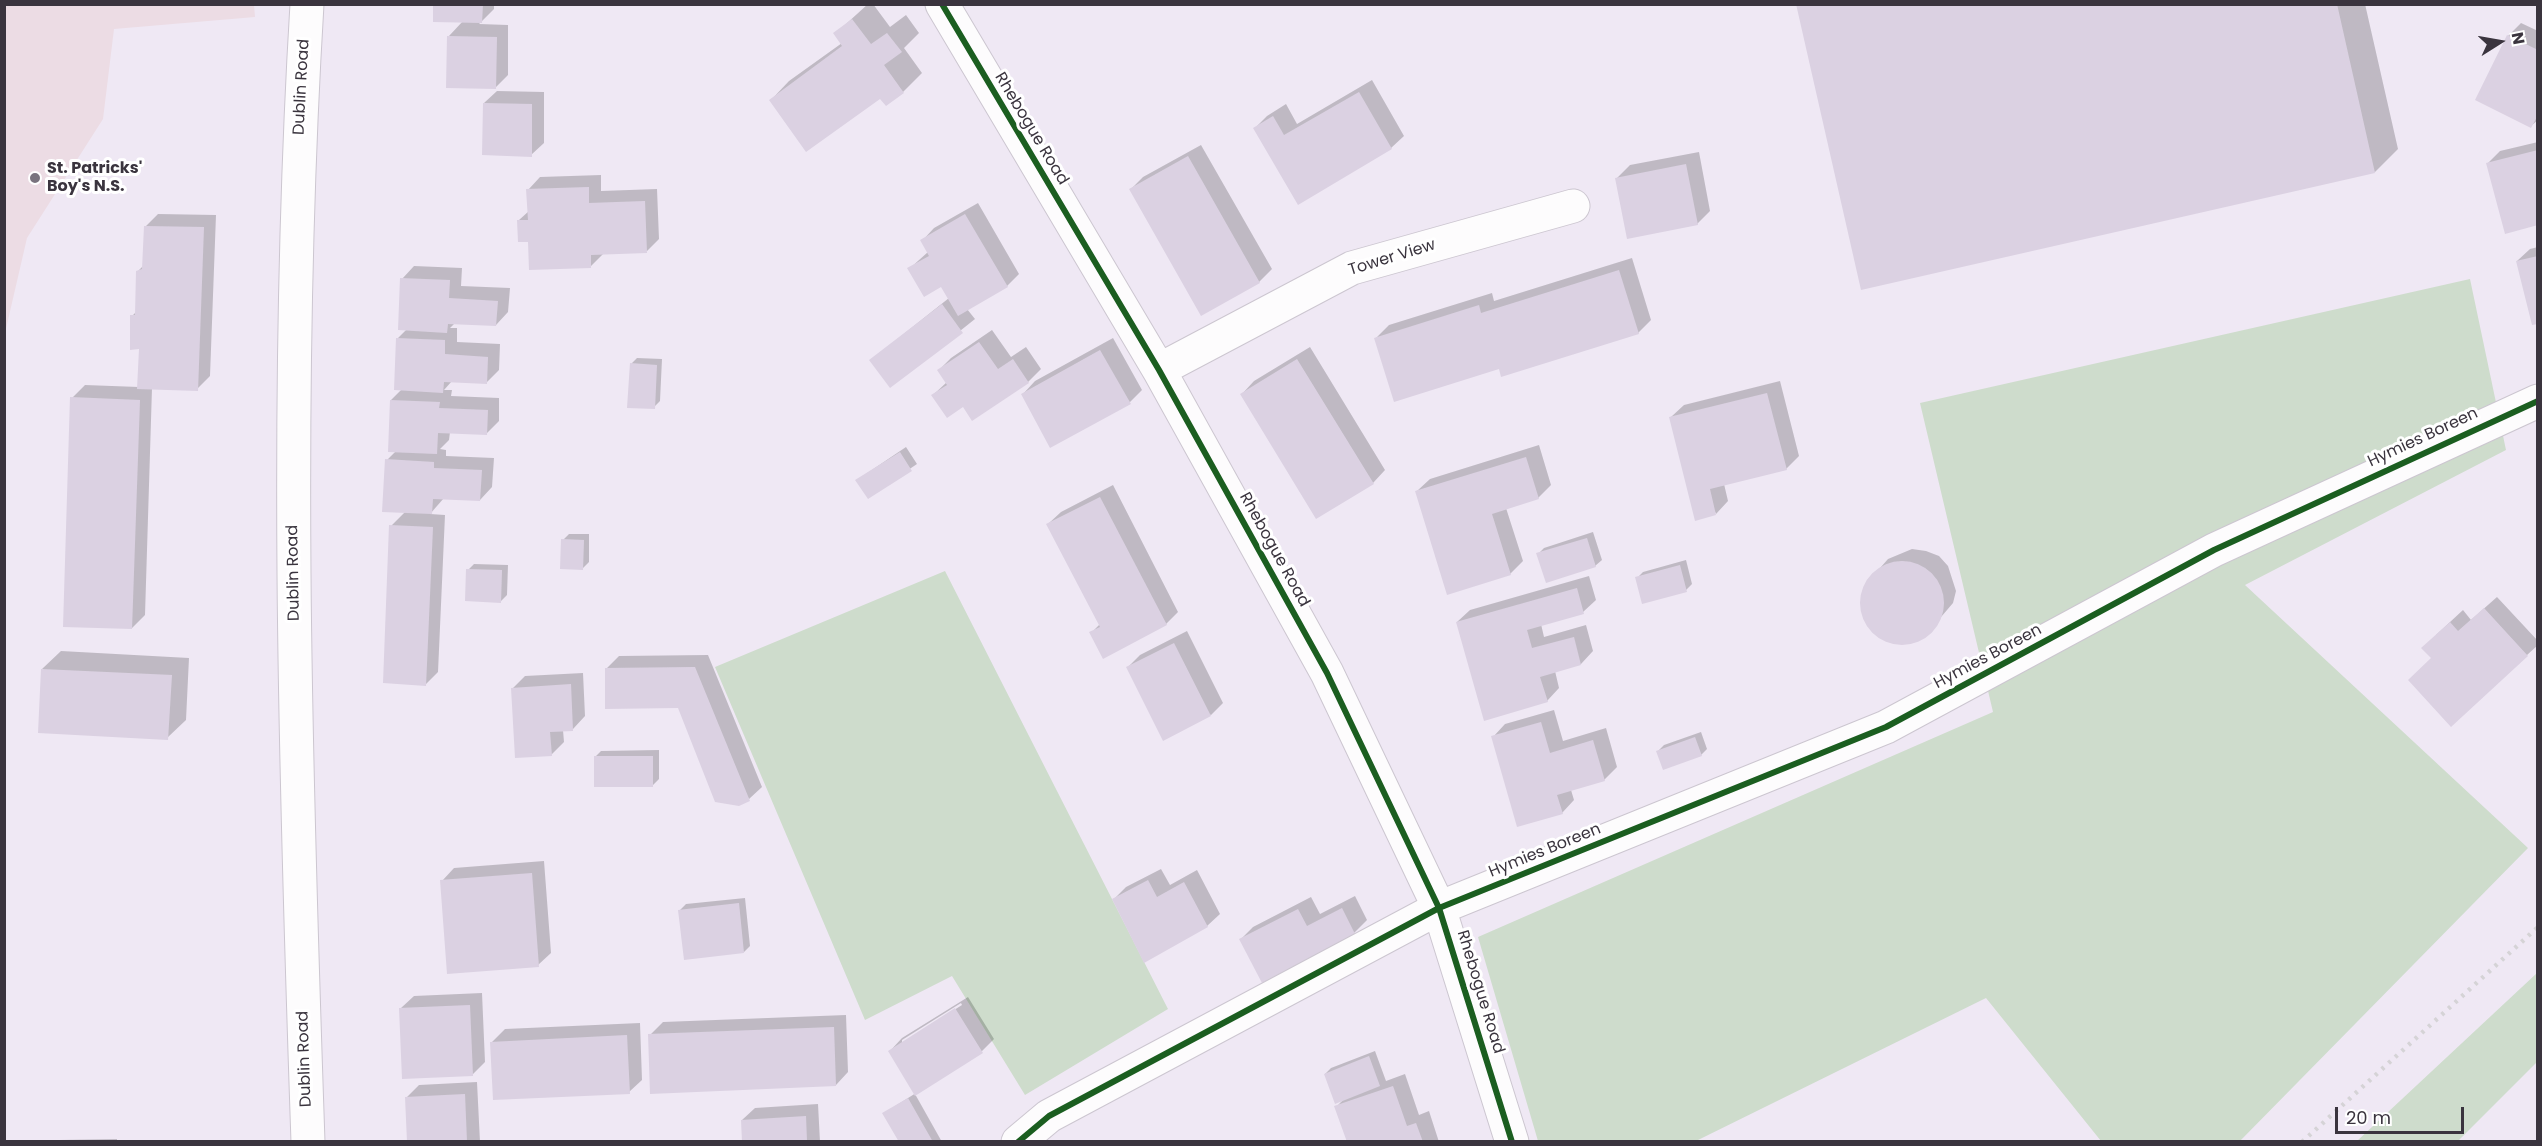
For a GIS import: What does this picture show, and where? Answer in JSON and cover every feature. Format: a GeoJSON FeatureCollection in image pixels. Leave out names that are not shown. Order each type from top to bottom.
{"type":"FeatureCollection","features":[{"type":"Feature","properties":{"kind":"street","name":"Dublin Road"},"geometry":{"type":"LineString","coordinates":[[307,4],[300,115],[292,479],[300,906],[308,1142]]}},
{"type":"Feature","properties":{"kind":"street","name":"Rhebogue Road"},"geometry":{"type":"LineString","coordinates":[[942,4],[1159,370],[1327,674],[1439,908],[1512,1142]]}},
{"type":"Feature","properties":{"kind":"street","name":"Tower View"},"geometry":{"type":"LineString","coordinates":[[1159,370],[1352,268],[1573,206]]}},
{"type":"Feature","properties":{"kind":"street","name":"Hymies Boreen"},"geometry":{"type":"LineString","coordinates":[[1018,1142],[1049,1116],[1439,908],[1886,727],[2214,550],[2538,401]]}},
{"type":"Feature","properties":{"kind":"shaded area","name":"St. Patricks' Boy's N.S."},"geometry":{"type":"Polygon","coordinates":[[[5,4],[254,5],[255,17],[114,29],[103,119],[27,238],[5,333],[5,4]]]}},
{"type":"Feature","properties":{"kind":"green space"},"geometry":{"type":"Polygon","coordinates":[[[2470,279],[2506,450],[2245,585],[2528,848],[2240,1141],[2101,1141],[1986,998],[1696,1141],[1538,1141],[1478,937],[1993,712],[1920,403],[2470,279]]]}},
{"type":"Feature","properties":{"kind":"green space"},"geometry":{"type":"Polygon","coordinates":[[[945,571],[1168,1009],[1025,1095],[952,976],[865,1020],[715,667],[945,571]]]}},
{"type":"Feature","properties":{"kind":"green space"},"geometry":{"type":"Polygon","coordinates":[[[2537,973],[2537,1062],[2458,1141],[2357,1141],[2537,973]]]}},
{"type":"Feature","properties":{"kind":"building"},"geometry":{"type":"Polygon","coordinates":[[[433,4],[483,4],[482,23],[433,22],[433,4]]]}},
{"type":"Feature","properties":{"kind":"building"},"geometry":{"type":"Polygon","coordinates":[[[1796,4],[2337,4],[2375,173],[1861,290],[1796,4]]]}},
{"type":"Feature","properties":{"kind":"building"},"geometry":{"type":"Polygon","coordinates":[[[852,19],[871,44],[887,33],[902,52],[884,65],[904,93],[886,106],[880,99],[806,152],[769,100],[842,46],[833,33],[852,19]]]}},
{"type":"Feature","properties":{"kind":"building"},"geometry":{"type":"Polygon","coordinates":[[[2507,35],[2538,50],[2538,115],[2531,128],[2475,100],[2507,35]]]}},
{"type":"Feature","properties":{"kind":"building"},"geometry":{"type":"Polygon","coordinates":[[[447,36],[497,37],[496,89],[446,88],[447,36]]]}},
{"type":"Feature","properties":{"kind":"building"},"geometry":{"type":"Polygon","coordinates":[[[1359,92],[1392,149],[1298,205],[1253,128],[1273,116],[1284,135],[1359,92]]]}},
{"type":"Feature","properties":{"kind":"building"},"geometry":{"type":"Polygon","coordinates":[[[483,103],[532,104],[532,157],[482,155],[483,103]]]}},
{"type":"Feature","properties":{"kind":"building"},"geometry":{"type":"Polygon","coordinates":[[[2538,150],[2538,225],[2505,234],[2486,163],[2538,150]]]}},
{"type":"Feature","properties":{"kind":"building"},"geometry":{"type":"Polygon","coordinates":[[[1188,156],[1260,283],[1201,316],[1129,189],[1188,156]]]}},
{"type":"Feature","properties":{"kind":"building"},"geometry":{"type":"Polygon","coordinates":[[[1686,164],[1698,225],[1627,239],[1615,178],[1686,164]]]}},
{"type":"Feature","properties":{"kind":"building"},"geometry":{"type":"Polygon","coordinates":[[[589,187],[589,203],[645,201],[647,253],[591,255],[591,268],[529,270],[528,242],[518,242],[517,220],[528,220],[526,189],[589,187]]]}},
{"type":"Feature","properties":{"kind":"building"},"geometry":{"type":"Polygon","coordinates":[[[965,214],[1008,287],[958,316],[941,287],[924,297],[907,268],[929,256],[920,240],[965,214]]]}},
{"type":"Feature","properties":{"kind":"building"},"geometry":{"type":"Polygon","coordinates":[[[144,226],[204,227],[198,391],[137,389],[139,349],[130,350],[130,315],[135,315],[136,271],[142,269],[144,226]]]}},
{"type":"Feature","properties":{"kind":"building"},"geometry":{"type":"Polygon","coordinates":[[[2538,256],[2538,324],[2532,325],[2516,261],[2538,256]]]}},
{"type":"Feature","properties":{"kind":"building"},"geometry":{"type":"Polygon","coordinates":[[[1619,270],[1639,334],[1501,377],[1499,369],[1394,402],[1374,338],[1479,305],[1481,313],[1619,270]]]}},
{"type":"Feature","properties":{"kind":"building"},"geometry":{"type":"Polygon","coordinates":[[[400,278],[450,280],[449,298],[498,301],[496,326],[448,324],[447,333],[398,330],[400,278]]]}},
{"type":"Feature","properties":{"kind":"building"},"geometry":{"type":"Polygon","coordinates":[[[942,304],[963,333],[890,388],[869,360],[942,304]]]}},
{"type":"Feature","properties":{"kind":"building"},"geometry":{"type":"Polygon","coordinates":[[[396,338],[445,340],[445,354],[488,357],[487,384],[444,382],[443,393],[394,390],[396,338]]]}},
{"type":"Feature","properties":{"kind":"building"},"geometry":{"type":"Polygon","coordinates":[[[979,342],[998,369],[1013,359],[1029,383],[972,421],[963,407],[947,418],[931,395],[947,385],[937,370],[979,342]]]}},
{"type":"Feature","properties":{"kind":"building"},"geometry":{"type":"Polygon","coordinates":[[[1100,350],[1131,404],[1050,448],[1021,394],[1100,350]]]}},
{"type":"Feature","properties":{"kind":"building"},"geometry":{"type":"Polygon","coordinates":[[[1297,359],[1374,484],[1316,519],[1240,394],[1297,359]]]}},
{"type":"Feature","properties":{"kind":"building"},"geometry":{"type":"Polygon","coordinates":[[[630,363],[657,365],[655,409],[627,408],[630,363]]]}},
{"type":"Feature","properties":{"kind":"building"},"geometry":{"type":"Polygon","coordinates":[[[1767,393],[1787,470],[1710,489],[1716,515],[1695,521],[1669,417],[1767,393]]]}},
{"type":"Feature","properties":{"kind":"building"},"geometry":{"type":"Polygon","coordinates":[[[70,397],[140,400],[132,629],[63,627],[70,397]]]}},
{"type":"Feature","properties":{"kind":"building"},"geometry":{"type":"Polygon","coordinates":[[[390,400],[440,402],[439,408],[488,410],[487,435],[438,433],[437,454],[388,452],[390,400]]]}},
{"type":"Feature","properties":{"kind":"building"},"geometry":{"type":"Polygon","coordinates":[[[900,452],[912,471],[868,499],[855,480],[900,452]]]}},
{"type":"Feature","properties":{"kind":"building"},"geometry":{"type":"Polygon","coordinates":[[[1526,457],[1539,499],[1492,514],[1511,575],[1447,595],[1415,491],[1526,457]]]}},
{"type":"Feature","properties":{"kind":"building"},"geometry":{"type":"Polygon","coordinates":[[[385,459],[434,462],[434,468],[482,470],[480,501],[433,499],[432,514],[382,512],[385,459]]]}},
{"type":"Feature","properties":{"kind":"building"},"geometry":{"type":"Polygon","coordinates":[[[1100,497],[1167,625],[1103,659],[1089,632],[1100,627],[1046,524],[1100,497]]]}},
{"type":"Feature","properties":{"kind":"building"},"geometry":{"type":"Polygon","coordinates":[[[389,525],[433,527],[426,686],[383,683],[389,525]]]}},
{"type":"Feature","properties":{"kind":"building"},"geometry":{"type":"Polygon","coordinates":[[[1587,538],[1596,567],[1546,583],[1536,553],[1587,538]]]}},
{"type":"Feature","properties":{"kind":"building"},"geometry":{"type":"Polygon","coordinates":[[[561,539],[584,540],[583,570],[560,569],[561,539]]]}},
{"type":"Feature","properties":{"kind":"building"},"geometry":{"type":"Polygon","coordinates":[[[1902,561],[1925,568],[1937,580],[1944,603],[1937,626],[1925,638],[1902,645],[1879,638],[1867,626],[1860,603],[1867,580],[1879,568],[1902,561]]]}},
{"type":"Feature","properties":{"kind":"building"},"geometry":{"type":"Polygon","coordinates":[[[1680,565],[1687,592],[1642,604],[1635,577],[1680,565]]]}},
{"type":"Feature","properties":{"kind":"building"},"geometry":{"type":"Polygon","coordinates":[[[466,569],[502,570],[501,603],[465,601],[466,569]]]}},
{"type":"Feature","properties":{"kind":"building"},"geometry":{"type":"Polygon","coordinates":[[[1577,588],[1584,614],[1527,630],[1532,648],[1574,637],[1581,665],[1540,677],[1548,702],[1484,721],[1456,622],[1577,588]]]}},
{"type":"Feature","properties":{"kind":"building"},"geometry":{"type":"Polygon","coordinates":[[[2484,608],[2528,656],[2451,727],[2408,680],[2431,658],[2421,648],[2450,622],[2458,631],[2484,608]]]}},
{"type":"Feature","properties":{"kind":"building"},"geometry":{"type":"Polygon","coordinates":[[[1174,643],[1211,716],[1163,741],[1126,667],[1174,643]]]}},
{"type":"Feature","properties":{"kind":"building"},"geometry":{"type":"Polygon","coordinates":[[[695,667],[750,801],[739,806],[715,802],[678,708],[605,709],[605,668],[695,667]]]}},
{"type":"Feature","properties":{"kind":"building"},"geometry":{"type":"Polygon","coordinates":[[[41,669],[172,675],[168,740],[38,733],[41,669]]]}},
{"type":"Feature","properties":{"kind":"building"},"geometry":{"type":"Polygon","coordinates":[[[571,684],[573,731],[550,732],[552,756],[515,758],[511,688],[571,684]]]}},
{"type":"Feature","properties":{"kind":"building"},"geometry":{"type":"Polygon","coordinates":[[[1541,722],[1550,753],[1593,740],[1605,781],[1557,795],[1563,814],[1517,827],[1491,736],[1541,722]]]}},
{"type":"Feature","properties":{"kind":"building"},"geometry":{"type":"Polygon","coordinates":[[[1695,737],[1702,756],[1663,770],[1656,751],[1695,737]]]}},
{"type":"Feature","properties":{"kind":"building"},"geometry":{"type":"Polygon","coordinates":[[[594,756],[653,756],[653,787],[594,787],[594,756]]]}},
{"type":"Feature","properties":{"kind":"building"},"geometry":{"type":"Polygon","coordinates":[[[532,873],[539,967],[447,974],[440,880],[532,873]]]}},
{"type":"Feature","properties":{"kind":"building"},"geometry":{"type":"Polygon","coordinates":[[[1148,880],[1157,897],[1184,882],[1208,927],[1144,963],[1112,899],[1148,880]]]}},
{"type":"Feature","properties":{"kind":"building"},"geometry":{"type":"Polygon","coordinates":[[[739,903],[744,953],[684,960],[678,910],[739,903]]]}},
{"type":"Feature","properties":{"kind":"building"},"geometry":{"type":"Polygon","coordinates":[[[1342,908],[1355,934],[1262,983],[1239,939],[1298,909],[1307,926],[1342,908]]]}},
{"type":"Feature","properties":{"kind":"building"},"geometry":{"type":"Polygon","coordinates":[[[470,1005],[473,1076],[402,1079],[399,1008],[470,1005]]]}},
{"type":"Feature","properties":{"kind":"building"},"geometry":{"type":"Polygon","coordinates":[[[955,1008],[983,1053],[915,1096],[888,1051],[955,1008]]]}},
{"type":"Feature","properties":{"kind":"building"},"geometry":{"type":"Polygon","coordinates":[[[834,1027],[836,1086],[650,1094],[648,1034],[834,1027]]]}},
{"type":"Feature","properties":{"kind":"building"},"geometry":{"type":"Polygon","coordinates":[[[627,1035],[630,1094],[493,1100],[490,1042],[627,1035]]]}},
{"type":"Feature","properties":{"kind":"building"},"geometry":{"type":"Polygon","coordinates":[[[1369,1056],[1380,1086],[1335,1104],[1324,1074],[1369,1056]]]}},
{"type":"Feature","properties":{"kind":"building"},"geometry":{"type":"Polygon","coordinates":[[[1393,1086],[1407,1126],[1416,1123],[1423,1142],[1347,1142],[1334,1106],[1393,1086]]]}},
{"type":"Feature","properties":{"kind":"building"},"geometry":{"type":"Polygon","coordinates":[[[465,1094],[467,1142],[407,1142],[405,1097],[465,1094]]]}},
{"type":"Feature","properties":{"kind":"building"},"geometry":{"type":"Polygon","coordinates":[[[908,1098],[933,1142],[899,1142],[882,1113],[908,1098]]]}},
{"type":"Feature","properties":{"kind":"building"},"geometry":{"type":"Polygon","coordinates":[[[806,1116],[807,1142],[742,1142],[741,1120],[806,1116]]]}},
{"type":"Feature","properties":{"kind":"railway"},"geometry":{"type":"LineString","coordinates":[[2302,1142],[2538,927]]}},
{"type":"Feature","properties":{"kind":"cycle path"},"geometry":{"type":"LineString","coordinates":[[942,4],[1159,370],[1327,673],[1439,908],[1512,1142]]}},
{"type":"Feature","properties":{"kind":"cycle path"},"geometry":{"type":"LineString","coordinates":[[1018,1142],[1049,1116],[1439,908],[1886,727],[2214,550],[2538,401]]}},
{"type":"Feature","properties":{"kind":"place","name":"St. Patricks' Boy's N.S."},"geometry":{"type":"Point","coordinates":[35,178]}}]}
